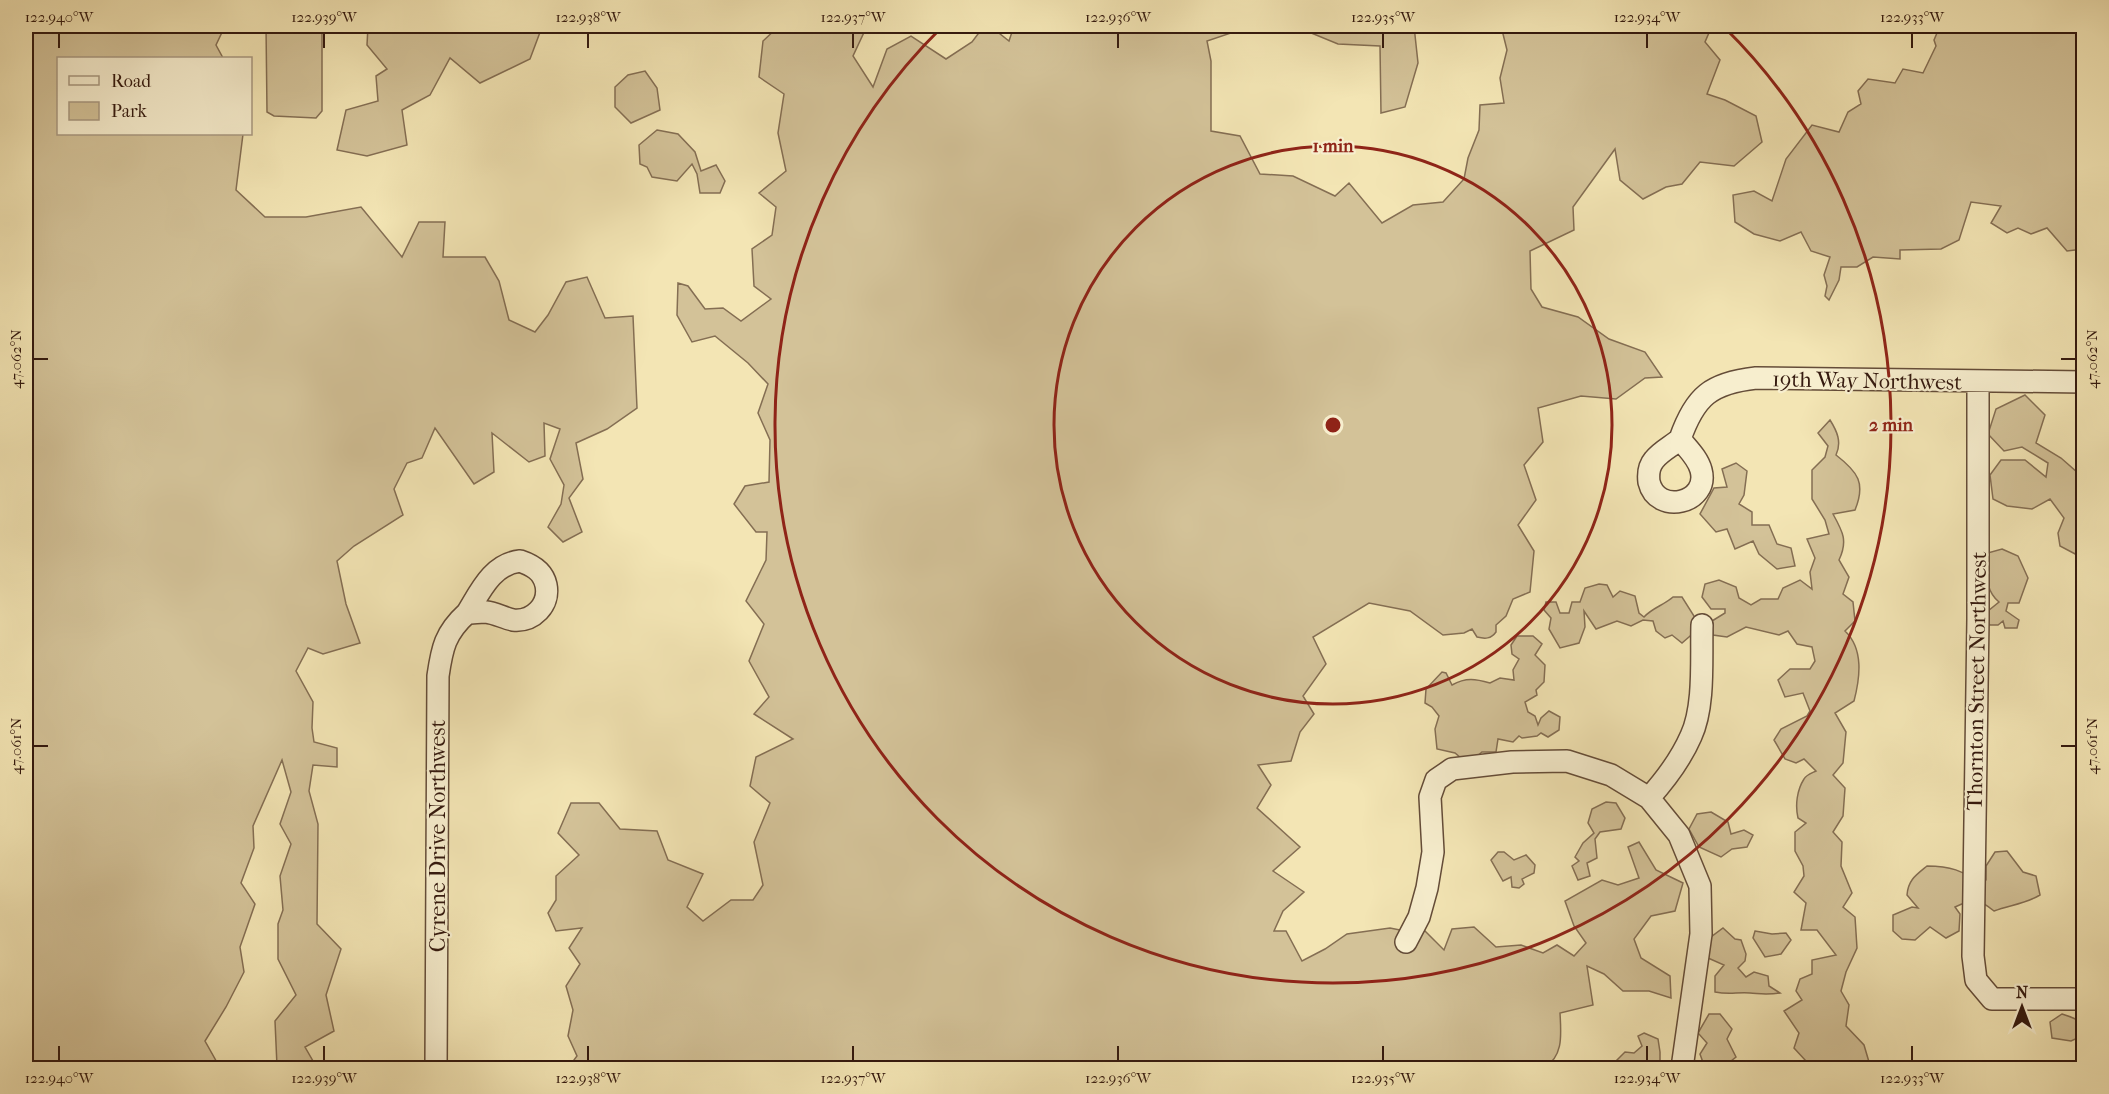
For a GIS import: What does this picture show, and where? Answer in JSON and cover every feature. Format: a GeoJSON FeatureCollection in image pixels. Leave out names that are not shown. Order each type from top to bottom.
{"type":"FeatureCollection","features":[{"type":"Feature","properties":{"kind":"street","name":"19th Way Northwest"},"geometry":{"type":"LineString","coordinates":[[1680,439],[1697,403],[1712,390],[1732,381],[1756,378],[2084,382]]}},
{"type":"Feature","properties":{"kind":"street","name":"Thornton Street Northwest"},"geometry":{"type":"LineString","coordinates":[[1978,382],[1978,619],[1973,956],[1976,980],[1992,999],[2084,999]]}},
{"type":"Feature","properties":{"kind":"street","name":"Cyrene Drive Northwest"},"geometry":{"type":"LineString","coordinates":[[436,1068],[438,676],[442,647],[454,625],[467,613]]}},
{"type":"Feature","properties":{"kind":"street"},"geometry":{"type":"LineString","coordinates":[[1649,798],[1667,778],[1692,735],[1700,692],[1702,625]]}},
{"type":"Feature","properties":{"kind":"street"},"geometry":{"type":"LineString","coordinates":[[1406,942],[1419,918],[1427,888],[1433,852],[1430,797],[1436,780],[1452,769],[1512,762],[1568,761],[1611,774],[1649,798],[1679,835],[1700,886],[1701,934],[1682,1068]]}},
{"type":"Feature","properties":{"kind":"green space"},"geometry":{"type":"Polygon","coordinates":[[[26,26],[225,26],[216,45],[222,57],[57,57],[57,135],[243,135],[236,190],[265,217],[306,217],[361,207],[402,257],[419,222],[445,222],[443,257],[485,257],[499,281],[509,320],[535,332],[548,315],[566,282],[587,277],[605,318],[633,316],[637,408],[607,429],[576,443],[583,479],[569,498],[582,532],[563,542],[548,527],[561,504],[564,485],[550,459],[560,429],[544,423],[545,456],[529,462],[492,433],[494,472],[474,484],[435,428],[422,458],[407,463],[394,489],[403,515],[354,546],[337,561],[346,604],[360,643],[323,654],[308,648],[296,671],[313,702],[314,742],[337,748],[337,767],[313,765],[309,791],[318,824],[317,924],[341,949],[326,995],[334,1031],[305,1047],[317,1068],[277,1068],[275,1021],[296,995],[278,959],[278,924],[283,910],[280,876],[291,844],[280,824],[291,792],[282,760],[253,826],[254,848],[241,883],[255,904],[240,947],[244,972],[205,1041],[218,1068],[26,1068],[26,26]]]}},
{"type":"Feature","properties":{"kind":"green space"},"geometry":{"type":"Polygon","coordinates":[[[266,26],[322,26],[322,111],[316,118],[274,116],[267,112],[266,26]]]}},
{"type":"Feature","properties":{"kind":"green space"},"geometry":{"type":"Polygon","coordinates":[[[368,26],[546,26],[542,27],[530,59],[480,83],[450,58],[430,95],[402,110],[407,145],[367,156],[337,150],[346,110],[378,101],[376,76],[387,69],[367,45],[368,26]]]}},
{"type":"Feature","properties":{"kind":"green space"},"geometry":{"type":"Polygon","coordinates":[[[779,26],[867,26],[853,56],[873,87],[887,49],[911,36],[946,59],[972,42],[984,26],[990,26],[1009,41],[1014,26],[1240,26],[1237,31],[1207,41],[1211,61],[1211,131],[1240,136],[1260,174],[1293,176],[1335,196],[1349,183],[1382,223],[1413,205],[1443,202],[1464,179],[1468,158],[1479,130],[1480,105],[1504,103],[1500,78],[1507,50],[1501,26],[1712,26],[1705,42],[1720,60],[1707,94],[1725,100],[1756,116],[1762,142],[1734,166],[1700,162],[1682,184],[1666,187],[1643,199],[1620,180],[1615,149],[1573,207],[1574,230],[1530,251],[1531,289],[1542,307],[1578,317],[1609,339],[1645,352],[1662,377],[1645,378],[1616,399],[1581,396],[1538,408],[1543,442],[1524,465],[1536,500],[1518,525],[1534,551],[1530,592],[1513,599],[1506,616],[1496,625],[1496,632],[1488,638],[1477,637],[1472,629],[1464,633],[1443,635],[1410,611],[1369,603],[1313,637],[1326,664],[1303,696],[1314,714],[1300,732],[1291,761],[1258,765],[1271,785],[1257,808],[1300,847],[1273,871],[1304,892],[1283,911],[1274,931],[1286,931],[1302,961],[1347,934],[1390,928],[1410,932],[1425,931],[1444,950],[1452,929],[1474,927],[1496,947],[1521,945],[1543,953],[1557,945],[1574,956],[1586,943],[1574,926],[1565,901],[1602,880],[1618,885],[1639,878],[1628,847],[1639,842],[1656,870],[1683,883],[1675,911],[1651,916],[1634,939],[1641,958],[1670,976],[1671,998],[1649,991],[1623,991],[1604,974],[1587,966],[1593,1005],[1560,1013],[1561,1036],[1558,1051],[1544,1068],[659,1068],[656,1066],[653,1068],[568,1068],[577,1056],[568,1036],[573,1010],[566,986],[580,964],[569,948],[582,928],[556,931],[548,913],[556,900],[556,876],[579,855],[558,833],[571,803],[599,803],[620,829],[657,831],[668,860],[703,874],[687,907],[703,921],[731,900],[753,900],[763,885],[754,842],[770,803],[750,786],[756,757],[793,739],[754,714],[769,697],[749,661],[764,624],[746,601],[766,560],[767,532],[756,532],[734,504],[745,486],[769,482],[770,440],[758,413],[768,384],[748,363],[715,336],[692,342],[677,315],[678,283],[688,286],[705,309],[723,308],[741,321],[771,299],[754,286],[752,249],[772,235],[776,207],[759,193],[786,171],[778,133],[784,94],[759,77],[763,41],[779,26]]]}},
{"type":"Feature","properties":{"kind":"green space"},"geometry":{"type":"Polygon","coordinates":[[[1290,26],[1414,26],[1418,63],[1405,107],[1381,113],[1380,46],[1338,44],[1290,26]]]}},
{"type":"Feature","properties":{"kind":"green space"},"geometry":{"type":"Polygon","coordinates":[[[1940,26],[2083,26],[2083,249],[2067,251],[2047,228],[2031,234],[2018,228],[2007,233],[1991,223],[2001,206],[1971,202],[1959,240],[1941,249],[1900,250],[1900,259],[1873,257],[1857,267],[1841,267],[1839,280],[1829,300],[1825,296],[1827,286],[1824,275],[1830,257],[1811,251],[1801,232],[1780,241],[1754,234],[1735,222],[1733,195],[1754,191],[1772,201],[1786,159],[1812,125],[1839,132],[1848,112],[1861,104],[1858,91],[1868,79],[1895,83],[1903,69],[1923,73],[1936,46],[1934,40],[1940,26]]]}},
{"type":"Feature","properties":{"kind":"green space"},"geometry":{"type":"Polygon","coordinates":[[[645,71],[657,88],[660,110],[631,123],[615,107],[615,87],[628,75],[645,71]]]}},
{"type":"Feature","properties":{"kind":"green space"},"geometry":{"type":"Polygon","coordinates":[[[657,130],[678,134],[695,152],[701,171],[716,165],[725,181],[720,193],[700,193],[697,174],[692,164],[677,181],[652,177],[647,167],[640,164],[639,145],[657,130]]]}},
{"type":"Feature","properties":{"kind":"green space"},"geometry":{"type":"Polygon","coordinates":[[[2025,395],[2045,415],[2036,443],[2061,458],[2077,472],[2083,462],[2083,593],[2076,572],[2079,556],[2060,546],[2058,533],[2064,518],[2050,499],[2032,509],[2007,506],[1993,499],[1990,475],[2001,460],[2025,460],[2046,477],[2048,463],[2022,447],[2004,451],[1988,434],[1996,409],[2025,395]]]}},
{"type":"Feature","properties":{"kind":"green space"},"geometry":{"type":"Polygon","coordinates":[[[1830,420],[1838,437],[1839,446],[1836,455],[1855,473],[1860,485],[1855,510],[1833,514],[1844,542],[1839,560],[1849,577],[1843,594],[1853,602],[1855,621],[1845,631],[1851,638],[1858,655],[1859,673],[1854,701],[1835,713],[1846,732],[1843,763],[1833,775],[1845,788],[1843,816],[1833,832],[1842,842],[1841,866],[1852,893],[1843,907],[1855,917],[1857,948],[1846,972],[1841,991],[1849,1005],[1846,1026],[1864,1045],[1869,1062],[1865,1068],[1801,1068],[1806,1061],[1794,1048],[1799,1033],[1784,1011],[1802,1000],[1796,991],[1800,979],[1812,974],[1812,960],[1836,955],[1817,930],[1801,930],[1806,903],[1794,892],[1804,876],[1803,866],[1795,851],[1795,832],[1806,823],[1798,818],[1797,798],[1805,778],[1816,771],[1804,759],[1796,763],[1785,759],[1774,740],[1781,729],[1807,716],[1810,711],[1803,693],[1785,697],[1778,680],[1790,669],[1810,669],[1815,661],[1812,647],[1797,644],[1788,631],[1779,635],[1746,627],[1727,637],[1713,635],[1712,621],[1725,613],[1725,609],[1711,609],[1702,597],[1705,584],[1719,580],[1736,587],[1739,598],[1751,605],[1761,599],[1778,599],[1783,588],[1800,580],[1812,589],[1810,572],[1815,558],[1807,539],[1829,534],[1825,520],[1812,499],[1812,470],[1825,457],[1828,446],[1818,433],[1830,420]]]}},
{"type":"Feature","properties":{"kind":"green space"},"geometry":{"type":"Polygon","coordinates":[[[1736,463],[1747,471],[1744,495],[1739,504],[1752,512],[1752,525],[1769,525],[1777,544],[1791,548],[1795,566],[1777,569],[1759,554],[1753,541],[1735,549],[1727,529],[1716,532],[1700,514],[1714,488],[1727,487],[1722,469],[1736,463]]]}},
{"type":"Feature","properties":{"kind":"green space"},"geometry":{"type":"Polygon","coordinates":[[[2002,549],[2018,556],[2028,578],[2019,603],[2008,603],[2006,611],[2019,620],[2017,628],[2005,628],[2003,621],[1998,625],[1990,625],[1984,618],[1988,611],[1999,602],[1989,586],[1984,554],[2002,549]]]}},
{"type":"Feature","properties":{"kind":"green space"},"geometry":{"type":"Polygon","coordinates":[[[1599,584],[1607,585],[1613,597],[1620,591],[1635,596],[1639,613],[1644,617],[1673,597],[1682,597],[1694,616],[1697,630],[1682,643],[1672,635],[1665,638],[1656,631],[1653,621],[1643,620],[1631,626],[1617,621],[1596,629],[1584,611],[1585,627],[1579,643],[1560,648],[1549,629],[1551,618],[1544,610],[1546,602],[1556,602],[1560,613],[1569,613],[1572,602],[1580,602],[1585,588],[1599,584]]]}},
{"type":"Feature","properties":{"kind":"green space"},"geometry":{"type":"Polygon","coordinates":[[[1517,636],[1533,636],[1542,644],[1535,655],[1545,665],[1544,682],[1536,690],[1537,695],[1525,702],[1528,712],[1535,716],[1538,725],[1541,718],[1549,711],[1560,717],[1559,730],[1548,737],[1541,733],[1537,736],[1522,738],[1519,736],[1513,742],[1498,739],[1496,752],[1482,752],[1468,764],[1455,753],[1437,749],[1435,729],[1439,716],[1432,707],[1425,703],[1426,689],[1442,672],[1446,673],[1452,685],[1466,680],[1490,683],[1500,678],[1514,680],[1513,670],[1519,659],[1512,654],[1511,645],[1517,636]]]}},
{"type":"Feature","properties":{"kind":"green space"},"geometry":{"type":"Polygon","coordinates":[[[1606,802],[1616,803],[1625,818],[1621,829],[1600,832],[1595,839],[1597,858],[1587,863],[1590,876],[1578,880],[1572,866],[1579,861],[1575,857],[1583,843],[1594,833],[1588,823],[1592,809],[1606,802]]]}},
{"type":"Feature","properties":{"kind":"green space"},"geometry":{"type":"Polygon","coordinates":[[[1711,812],[1728,822],[1731,834],[1744,830],[1753,835],[1747,847],[1732,849],[1721,857],[1699,847],[1689,829],[1697,814],[1711,812]]]}},
{"type":"Feature","properties":{"kind":"green space"},"geometry":{"type":"Polygon","coordinates":[[[2007,851],[2023,872],[2036,876],[2040,895],[1994,911],[1976,901],[1955,907],[1960,914],[1959,931],[1946,938],[1930,927],[1915,940],[1902,939],[1893,931],[1893,915],[1912,907],[1918,908],[1907,895],[1909,885],[1913,878],[1927,866],[1956,870],[1980,885],[1986,880],[1986,866],[1995,852],[2007,851]]]}},
{"type":"Feature","properties":{"kind":"green space"},"geometry":{"type":"Polygon","coordinates":[[[1498,852],[1504,852],[1514,860],[1526,855],[1535,865],[1534,873],[1522,879],[1524,884],[1519,888],[1512,887],[1511,877],[1503,881],[1491,860],[1498,852]]]}},
{"type":"Feature","properties":{"kind":"green space"},"geometry":{"type":"Polygon","coordinates":[[[1723,928],[1735,939],[1741,940],[1746,954],[1745,961],[1738,968],[1746,977],[1754,972],[1768,976],[1769,986],[1780,993],[1715,992],[1715,976],[1724,965],[1708,958],[1711,937],[1723,928]]]}},
{"type":"Feature","properties":{"kind":"green space"},"geometry":{"type":"Polygon","coordinates":[[[1755,931],[1772,934],[1786,933],[1791,940],[1781,954],[1765,957],[1753,938],[1755,931]]]}},
{"type":"Feature","properties":{"kind":"green space"},"geometry":{"type":"Polygon","coordinates":[[[1709,1014],[1720,1014],[1732,1029],[1727,1039],[1736,1057],[1726,1065],[1733,1068],[1705,1068],[1700,1054],[1707,1043],[1698,1033],[1709,1014]]]}},
{"type":"Feature","properties":{"kind":"green space"},"geometry":{"type":"Polygon","coordinates":[[[2062,1014],[2078,1020],[2083,1030],[2083,1043],[2082,1036],[2071,1041],[2052,1038],[2050,1022],[2062,1014]]]}},
{"type":"Feature","properties":{"kind":"green space"},"geometry":{"type":"Polygon","coordinates":[[[1644,1033],[1658,1039],[1660,1068],[1609,1068],[1625,1052],[1634,1053],[1642,1046],[1638,1036],[1644,1033]]]}}]}
